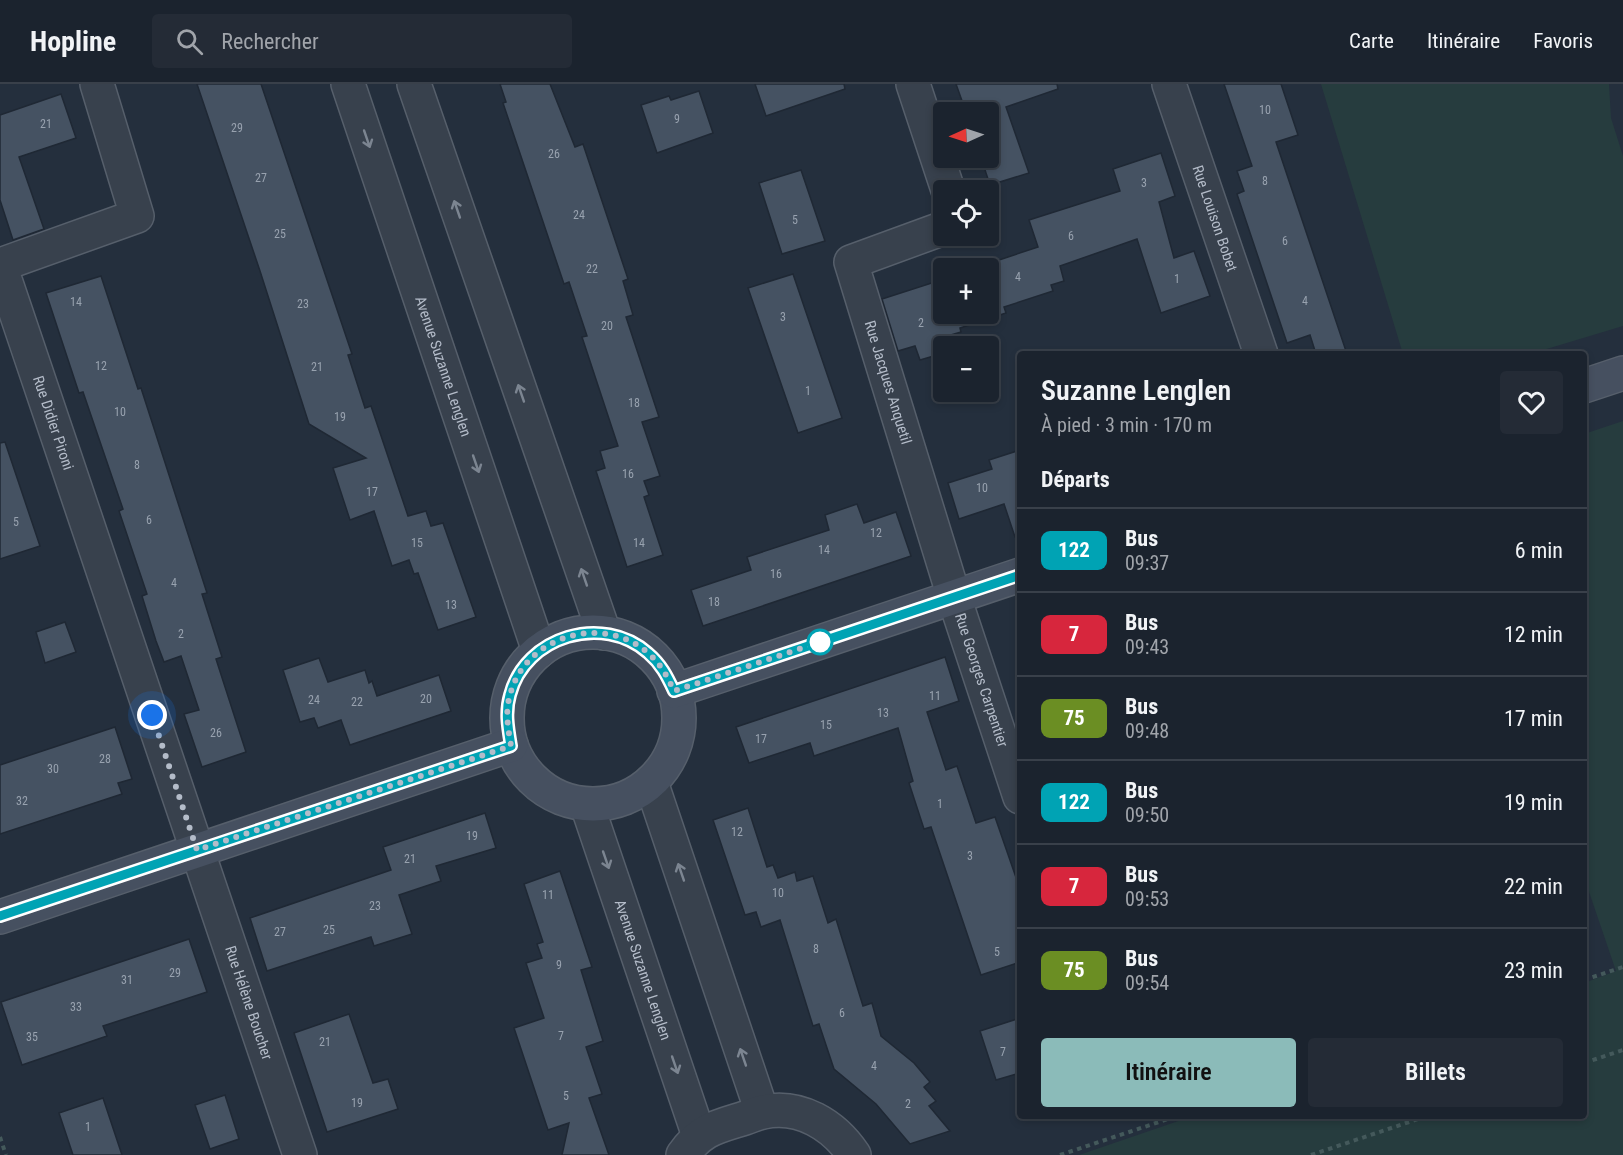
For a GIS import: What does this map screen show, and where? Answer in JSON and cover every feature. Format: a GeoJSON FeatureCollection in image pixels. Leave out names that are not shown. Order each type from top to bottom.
{"type":"FeatureCollection","features":[{"type":"Feature","properties":{"kind":"street","name":"Rue Didier Pironi"},"geometry":{"type":"LineString","coordinates":[[97,84],[138,216],[0,265],[197,850]]}},
{"type":"Feature","properties":{"kind":"street","name":"Avenue Suzanne Lenglen"},"geometry":{"type":"LineString","coordinates":[[348,84],[538,651]]}},
{"type":"Feature","properties":{"kind":"street"},"geometry":{"type":"LineString","coordinates":[[414,84],[604,633]]}},
{"type":"Feature","properties":{"kind":"street"},"geometry":{"type":"LineString","coordinates":[[913,84],[945,180]]}},
{"type":"Feature","properties":{"kind":"street","name":"Rue Louison Bobet"},"geometry":{"type":"LineString","coordinates":[[1169,84],[1260,351]]}},
{"type":"Feature","properties":{"kind":"street","name":"Rue Jacques Anquetil"},"geometry":{"type":"LineString","coordinates":[[933,232],[851,262],[954,597]]}},
{"type":"Feature","properties":{"kind":"street"},"geometry":{"type":"LineString","coordinates":[[1587,385],[1623,373]]}},
{"type":"Feature","properties":{"kind":"street"},"geometry":{"type":"LineString","coordinates":[[674,691],[1017,576]]}},
{"type":"Feature","properties":{"kind":"street","name":"Rue Georges Carpentier"},"geometry":{"type":"LineString","coordinates":[[954,597],[1017,788]]}},
{"type":"Feature","properties":{"kind":"street"},"geometry":{"type":"LineString","coordinates":[[580,633],[604,633],[627,639],[647,652],[664,669],[674,691],[679,715],[676,740],[667,762],[651,782],[632,795],[610,803],[587,805],[562,799],[540,787],[522,768],[511,746],[506,720],[510,694],[521,670],[538,651],[559,639],[580,633]]}},
{"type":"Feature","properties":{"kind":"street"},"geometry":{"type":"LineString","coordinates":[[0,916],[511,746]]}},
{"type":"Feature","properties":{"kind":"street"},"geometry":{"type":"LineString","coordinates":[[651,782],[762,1112]]}},
{"type":"Feature","properties":{"kind":"street","name":"Avenue Suzanne Lenglen"},"geometry":{"type":"LineString","coordinates":[[587,805],[691,1145],[715,1126],[762,1112],[779,1110],[809,1116],[830,1127],[843,1139],[854,1155]]}},
{"type":"Feature","properties":{"kind":"street","name":"Rue Hélène Boucher"},"geometry":{"type":"LineString","coordinates":[[197,850],[300,1155]]}},
{"type":"Feature","properties":{"kind":"path"},"geometry":{"type":"LineString","coordinates":[[1587,979],[1623,967]]}},
{"type":"Feature","properties":{"kind":"path"},"geometry":{"type":"LineString","coordinates":[[1587,1062],[1623,1050]]}},
{"type":"Feature","properties":{"kind":"path"},"geometry":{"type":"LineString","coordinates":[[1060,1155],[1168,1119]]}},
{"type":"Feature","properties":{"kind":"path"},"geometry":{"type":"LineString","coordinates":[[1311,1155],[1418,1119]]}},
{"type":"Feature","properties":{"kind":"path"},"geometry":{"type":"LineString","coordinates":[[0,1137],[6,1155]]}},
{"type":"Feature","properties":{"kind":"green space"},"geometry":{"type":"Polygon","coordinates":[[[1321,84],[1609,84],[1611,118],[1623,156],[1623,326],[1540,351],[1402,351],[1321,84]]]}},
{"type":"Feature","properties":{"kind":"green space"},"geometry":{"type":"Polygon","coordinates":[[[1623,421],[1623,1155],[1079,1155],[1184,1119],[1587,1119],[1587,982],[1616,971],[1587,886],[1587,433],[1623,421]]]}},
{"type":"Feature","properties":{"kind":"building"},"geometry":{"type":"Polygon","coordinates":[[[197,84],[261,84],[352,354],[348,355],[365,408],[371,406],[408,516],[426,511],[431,526],[443,523],[476,617],[438,630],[418,573],[414,574],[409,560],[392,566],[374,511],[350,520],[333,468],[366,458],[309,424],[197,84]]]}},
{"type":"Feature","properties":{"kind":"building"},"geometry":{"type":"Polygon","coordinates":[[[500,84],[550,84],[575,147],[583,144],[628,279],[623,281],[633,315],[626,317],[659,417],[642,422],[660,476],[644,481],[649,495],[644,497],[663,555],[627,567],[596,471],[605,468],[600,451],[618,446],[582,337],[587,336],[569,282],[564,284],[503,103],[506,102],[500,84]]]}},
{"type":"Feature","properties":{"kind":"building"},"geometry":{"type":"Polygon","coordinates":[[[755,84],[844,84],[845,89],[766,116],[755,84]]]}},
{"type":"Feature","properties":{"kind":"building"},"geometry":{"type":"Polygon","coordinates":[[[956,84],[1057,84],[1058,89],[1006,107],[1029,173],[999,182],[999,180],[988,180],[984,168],[999,168],[999,102],[962,102],[956,84]]]}},
{"type":"Feature","properties":{"kind":"building"},"geometry":{"type":"Polygon","coordinates":[[[1224,84],[1281,84],[1298,135],[1276,142],[1346,351],[1315,351],[1310,335],[1287,343],[1237,194],[1244,191],[1237,171],[1252,166],[1224,84]]]}},
{"type":"Feature","properties":{"kind":"building"},"geometry":{"type":"Polygon","coordinates":[[[699,91],[713,133],[657,153],[641,105],[669,96],[671,100],[699,91]]]}},
{"type":"Feature","properties":{"kind":"building"},"geometry":{"type":"Polygon","coordinates":[[[61,94],[76,138],[19,157],[44,229],[13,240],[0,200],[0,115],[61,94]]]}},
{"type":"Feature","properties":{"kind":"building"},"geometry":{"type":"Polygon","coordinates":[[[1161,153],[1175,196],[1159,202],[1174,258],[1194,251],[1210,296],[1161,313],[1137,239],[1060,266],[1064,281],[1051,285],[1053,291],[1004,307],[1006,313],[999,315],[999,260],[1038,247],[1029,220],[1120,191],[1113,169],[1161,153]]]}},
{"type":"Feature","properties":{"kind":"building"},"geometry":{"type":"Polygon","coordinates":[[[801,170],[825,241],[782,254],[759,183],[801,170]]]}},
{"type":"Feature","properties":{"kind":"building"},"geometry":{"type":"Polygon","coordinates":[[[793,274],[842,418],[798,433],[748,288],[793,274]]]}},
{"type":"Feature","properties":{"kind":"building"},"geometry":{"type":"Polygon","coordinates":[[[101,276],[138,389],[141,388],[207,593],[202,594],[222,657],[216,659],[246,752],[202,767],[184,714],[199,710],[181,656],[164,662],[156,641],[142,596],[147,594],[119,511],[123,509],[83,392],[79,393],[46,293],[101,276]]]}},
{"type":"Feature","properties":{"kind":"building"},"geometry":{"type":"Polygon","coordinates":[[[933,283],[933,324],[972,324],[960,328],[961,332],[947,336],[933,336],[933,356],[920,360],[915,346],[898,351],[882,299],[933,283]]]}},
{"type":"Feature","properties":{"kind":"building"},"geometry":{"type":"Polygon","coordinates":[[[5,442],[40,546],[0,559],[0,443],[5,442]]]}},
{"type":"Feature","properties":{"kind":"building"},"geometry":{"type":"Polygon","coordinates":[[[1017,451],[1017,537],[1015,537],[1004,504],[959,519],[948,483],[992,469],[989,460],[1017,451]]]}},
{"type":"Feature","properties":{"kind":"building"},"geometry":{"type":"Polygon","coordinates":[[[857,504],[864,523],[896,512],[911,556],[703,626],[691,590],[751,570],[747,557],[829,530],[825,515],[857,504]]]}},
{"type":"Feature","properties":{"kind":"building"},"geometry":{"type":"Polygon","coordinates":[[[65,622],[76,652],[45,663],[36,632],[65,622]]]}},
{"type":"Feature","properties":{"kind":"building"},"geometry":{"type":"Polygon","coordinates":[[[945,657],[959,701],[927,712],[946,770],[957,766],[976,823],[995,817],[1017,880],[1017,963],[981,975],[931,827],[924,829],[909,783],[913,781],[898,728],[814,756],[810,743],[749,763],[736,727],[945,657]]]}},
{"type":"Feature","properties":{"kind":"building"},"geometry":{"type":"Polygon","coordinates":[[[319,658],[328,682],[365,670],[369,683],[372,681],[377,696],[439,675],[451,711],[350,745],[341,720],[318,728],[314,718],[300,722],[283,670],[319,658]]]}},
{"type":"Feature","properties":{"kind":"building"},"geometry":{"type":"Polygon","coordinates":[[[115,727],[132,779],[118,783],[122,794],[0,834],[0,765],[115,727]]]}},
{"type":"Feature","properties":{"kind":"building"},"geometry":{"type":"Polygon","coordinates":[[[748,808],[767,867],[773,865],[778,878],[795,872],[797,881],[813,876],[828,923],[836,919],[863,1006],[872,1003],[881,1036],[914,1063],[930,1082],[924,1087],[936,1101],[929,1106],[950,1131],[910,1144],[876,1104],[834,1069],[819,1024],[813,1026],[780,920],[761,927],[756,912],[745,915],[713,820],[748,808]]]}},
{"type":"Feature","properties":{"kind":"building"},"geometry":{"type":"Polygon","coordinates":[[[485,813],[496,848],[436,866],[441,881],[399,895],[412,934],[374,946],[371,937],[267,971],[250,918],[391,870],[383,847],[485,813]]]}},
{"type":"Feature","properties":{"kind":"building"},"geometry":{"type":"Polygon","coordinates":[[[560,871],[592,967],[581,970],[603,1041],[586,1047],[602,1094],[589,1098],[609,1155],[562,1155],[569,1123],[548,1130],[514,1028],[544,1018],[526,963],[542,958],[537,944],[543,942],[524,884],[560,871]]]}},
{"type":"Feature","properties":{"kind":"building"},"geometry":{"type":"Polygon","coordinates":[[[189,939],[207,992],[103,1026],[107,1036],[22,1065],[1,1002],[189,939]]]}},
{"type":"Feature","properties":{"kind":"building"},"geometry":{"type":"Polygon","coordinates":[[[349,1014],[373,1083],[388,1079],[398,1109],[327,1132],[294,1033],[349,1014]]]}},
{"type":"Feature","properties":{"kind":"building"},"geometry":{"type":"Polygon","coordinates":[[[1017,1019],[1017,1074],[996,1080],[980,1031],[1017,1019]]]}},
{"type":"Feature","properties":{"kind":"building"},"geometry":{"type":"Polygon","coordinates":[[[225,1095],[239,1139],[210,1149],[195,1105],[225,1095]]]}},
{"type":"Feature","properties":{"kind":"building"},"geometry":{"type":"Polygon","coordinates":[[[103,1098],[122,1155],[73,1155],[59,1113],[103,1098]]]}},
{"type":"Feature","properties":{"kind":"bus line","name":"122"},"geometry":{"type":"LineString","coordinates":[[0,916],[511,746],[506,720],[510,694],[521,670],[538,651],[559,639],[580,633],[604,633],[627,639],[656,660],[664,669],[674,691],[1017,576]]}},
{"type":"Feature","properties":{"kind":"route"},"geometry":{"type":"LineString","coordinates":[[152,715],[197,850],[511,746],[506,720],[510,694],[521,670],[538,651],[559,639],[580,633],[604,633],[627,639],[656,660],[664,669],[674,691],[820,642]]}}]}
